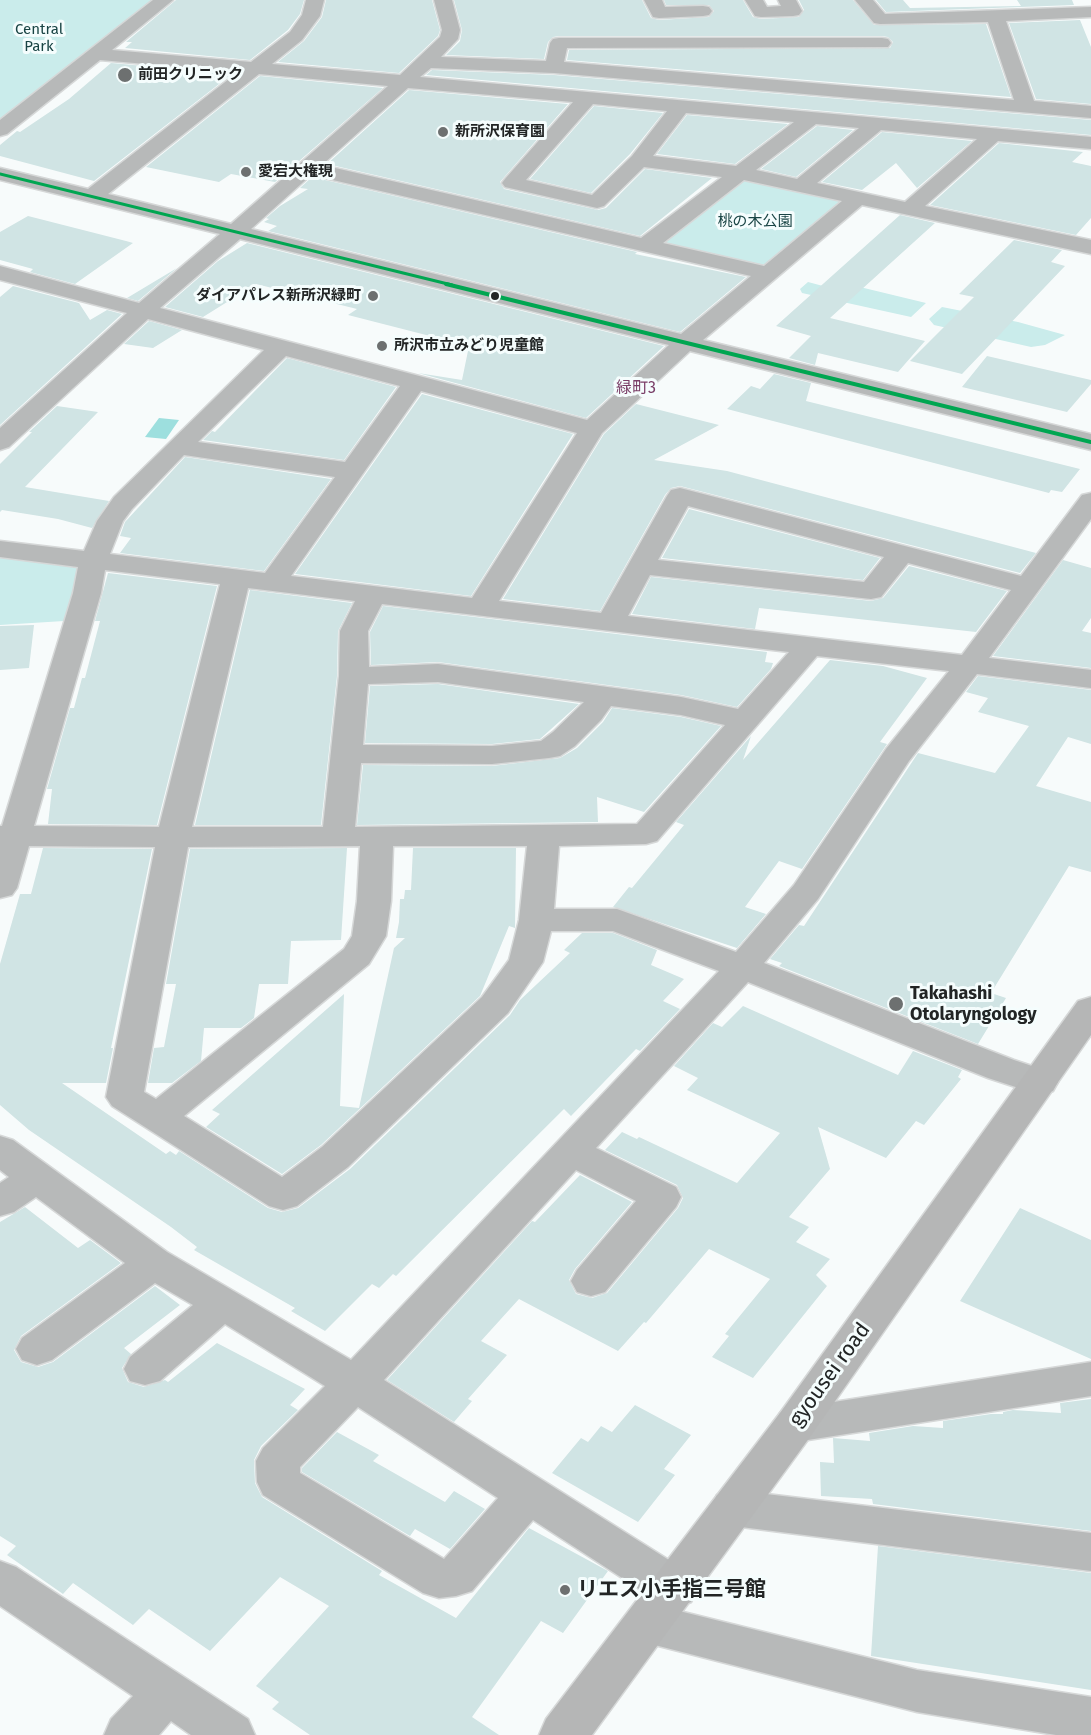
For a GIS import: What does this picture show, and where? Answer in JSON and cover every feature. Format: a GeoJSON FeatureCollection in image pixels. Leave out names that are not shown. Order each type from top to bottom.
{"type":"FeatureCollection","features":[{"type":"Feature","properties":{"kind":"highway","name":"gyousei road"},"geometry":{"type":"LineString","coordinates":[[563,1735],[795,1425],[1089,1015]]}},
{"type":"Feature","properties":{"kind":"street"},"geometry":{"type":"LineString","coordinates":[[0,130],[164,0]]}},
{"type":"Feature","properties":{"kind":"street"},"geometry":{"type":"LineString","coordinates":[[91,197],[296,36],[311,16],[315,0]]}},
{"type":"Feature","properties":{"kind":"street"},"geometry":{"type":"LineString","coordinates":[[0,442],[143,311],[236,232],[426,62],[449,39],[452,30],[443,0]]}},
{"type":"Feature","properties":{"kind":"street"},"geometry":{"type":"LineString","coordinates":[[653,0],[659,13],[703,11]]}},
{"type":"Feature","properties":{"kind":"street"},"geometry":{"type":"LineString","coordinates":[[754,0],[761,12],[793,11],[787,0]]}},
{"type":"Feature","properties":{"kind":"street"},"geometry":{"type":"LineString","coordinates":[[864,0],[880,19],[887,95]]}},
{"type":"Feature","properties":{"kind":"street"},"geometry":{"type":"LineString","coordinates":[[931,0],[944,7],[949,17]]}},
{"type":"Feature","properties":{"kind":"street"},"geometry":{"type":"LineString","coordinates":[[995,16],[1027,108]]}},
{"type":"Feature","properties":{"kind":"street"},"geometry":{"type":"LineString","coordinates":[[880,19],[1089,16]]}},
{"type":"Feature","properties":{"kind":"street"},"geometry":{"type":"LineString","coordinates":[[554,67],[559,43],[882,43]]}},
{"type":"Feature","properties":{"kind":"street"},"geometry":{"type":"LineString","coordinates":[[96,54],[1091,143]]}},
{"type":"Feature","properties":{"kind":"street"},"geometry":{"type":"LineString","coordinates":[[426,62],[554,67],[1091,112]]}},
{"type":"Feature","properties":{"kind":"street"},"geometry":{"type":"LineString","coordinates":[[631,102],[647,74]]}},
{"type":"Feature","properties":{"kind":"street"},"geometry":{"type":"LineString","coordinates":[[588,98],[512,183],[597,202],[639,160],[681,106]]}},
{"type":"Feature","properties":{"kind":"street"},"geometry":{"type":"LineString","coordinates":[[647,244],[811,119]]}},
{"type":"Feature","properties":{"kind":"street"},"geometry":{"type":"LineString","coordinates":[[801,186],[876,124]]}},
{"type":"Feature","properties":{"kind":"street"},"geometry":{"type":"LineString","coordinates":[[909,208],[994,135]]}},
{"type":"Feature","properties":{"kind":"street"},"geometry":{"type":"LineString","coordinates":[[639,160],[739,173],[1089,245]]}},
{"type":"Feature","properties":{"kind":"street"},"geometry":{"type":"LineString","coordinates":[[308,168],[767,273]]}},
{"type":"Feature","properties":{"kind":"street"},"geometry":{"type":"LineString","coordinates":[[0,174],[1091,442]]}},
{"type":"Feature","properties":{"kind":"street"},"geometry":{"type":"LineString","coordinates":[[481,607],[595,428],[685,343],[858,198]]}},
{"type":"Feature","properties":{"kind":"street"},"geometry":{"type":"LineString","coordinates":[[1,274],[595,428]]}},
{"type":"Feature","properties":{"kind":"street"},"geometry":{"type":"LineString","coordinates":[[0,888],[7,836],[87,593],[93,561],[110,521],[123,503],[177,447],[281,347]]}},
{"type":"Feature","properties":{"kind":"street"},"geometry":{"type":"LineString","coordinates":[[273,583],[415,382]]}},
{"type":"Feature","properties":{"kind":"street"},"geometry":{"type":"LineString","coordinates":[[177,447],[350,471]]}},
{"type":"Feature","properties":{"kind":"street"},"geometry":{"type":"LineString","coordinates":[[610,622],[680,496],[1028,586]]}},
{"type":"Feature","properties":{"kind":"street"},"geometry":{"type":"LineString","coordinates":[[528,1495],[456,1577],[439,1579],[279,1482],[278,1461],[355,1383],[572,1152],[630,1085],[742,967],[806,892],[897,756],[970,664],[1079,512]]}},
{"type":"Feature","properties":{"kind":"street"},"geometry":{"type":"LineString","coordinates":[[0,549],[1091,678]]}},
{"type":"Feature","properties":{"kind":"street"},"geometry":{"type":"LineString","coordinates":[[641,566],[871,591],[902,553]]}},
{"type":"Feature","properties":{"kind":"street"},"geometry":{"type":"LineString","coordinates":[[236,578],[173,837],[124,1098],[159,1117],[283,1196],[335,1156],[495,1005],[526,962],[536,920],[544,836]]}},
{"type":"Feature","properties":{"kind":"street"},"geometry":{"type":"LineString","coordinates":[[338,836],[354,676],[354,631],[363,610],[374,595]]}},
{"type":"Feature","properties":{"kind":"street"},"geometry":{"type":"LineString","coordinates":[[7,836],[646,834],[810,646]]}},
{"type":"Feature","properties":{"kind":"street"},"geometry":{"type":"LineString","coordinates":[[354,676],[438,673],[681,706],[746,720]]}},
{"type":"Feature","properties":{"kind":"street"},"geometry":{"type":"LineString","coordinates":[[347,754],[492,755],[549,749],[564,739],[590,714],[603,696]]}},
{"type":"Feature","properties":{"kind":"street"},"geometry":{"type":"LineString","coordinates":[[159,1117],[357,956],[369,936],[374,901],[377,836]]}},
{"type":"Feature","properties":{"kind":"street"},"geometry":{"type":"LineString","coordinates":[[536,920],[617,920],[1001,1069],[1040,1082]]}},
{"type":"Feature","properties":{"kind":"street"},"geometry":{"type":"LineString","coordinates":[[0,1149],[153,1263],[355,1383],[675,1587]]}},
{"type":"Feature","properties":{"kind":"street"},"geometry":{"type":"LineString","coordinates":[[572,1152],[662,1197],[591,1281]]}},
{"type":"Feature","properties":{"kind":"street"},"geometry":{"type":"LineString","coordinates":[[0,1202],[37,1177]]}},
{"type":"Feature","properties":{"kind":"street"},"geometry":{"type":"LineString","coordinates":[[36,1349],[153,1263]]}},
{"type":"Feature","properties":{"kind":"street"},"geometry":{"type":"LineString","coordinates":[[145,1369],[223,1303]]}},
{"type":"Feature","properties":{"kind":"street"},"geometry":{"type":"LineString","coordinates":[[795,1425],[1091,1379]]}},
{"type":"Feature","properties":{"kind":"street"},"geometry":{"type":"LineString","coordinates":[[733,1508],[1091,1552]]}},
{"type":"Feature","properties":{"kind":"street"},"geometry":{"type":"LineString","coordinates":[[0,1581],[166,1694],[231,1735]]}},
{"type":"Feature","properties":{"kind":"street"},"geometry":{"type":"LineString","coordinates":[[648,1623],[917,1690],[1091,1719]]}},
{"type":"Feature","properties":{"kind":"street"},"geometry":{"type":"LineString","coordinates":[[128,1735],[166,1694]]}},
{"type":"Feature","properties":{"kind":"green space","name":"Central Park"},"geometry":{"type":"Polygon","coordinates":[[[0,0],[152,0],[0,119],[0,0]]]}},
{"type":"Feature","properties":{"kind":"green space","name":"桃の木公園"},"geometry":{"type":"Polygon","coordinates":[[[742,180],[840,198],[842,202],[767,264],[757,265],[666,244],[664,241],[742,180]]]}},
{"type":"Feature","properties":{"kind":"green space"},"geometry":{"type":"Polygon","coordinates":[[[831,280],[926,303],[911,317],[802,293],[800,289],[808,282],[823,286],[831,280]]]}},
{"type":"Feature","properties":{"kind":"green space"},"geometry":{"type":"Polygon","coordinates":[[[942,307],[1018,322],[1065,335],[1045,345],[1031,347],[934,325],[929,319],[942,307]]]}},
{"type":"Feature","properties":{"kind":"green space"},"geometry":{"type":"Polygon","coordinates":[[[0,555],[72,564],[80,568],[64,621],[0,625],[0,555]]]}},
{"type":"Feature","properties":{"kind":"water"},"geometry":{"type":"Polygon","coordinates":[[[159,418],[179,420],[166,439],[145,437],[159,418]]]}},
{"type":"Feature","properties":{"kind":"building"},"geometry":{"type":"Polygon","coordinates":[[[176,0],[304,0],[300,14],[288,30],[250,60],[125,48],[132,42],[126,42],[176,0]]]}},
{"type":"Feature","properties":{"kind":"building"},"geometry":{"type":"Polygon","coordinates":[[[326,0],[432,0],[440,30],[438,36],[399,73],[278,62],[304,41],[322,17],[326,0]]]}},
{"type":"Feature","properties":{"kind":"building"},"geometry":{"type":"Polygon","coordinates":[[[454,0],[642,0],[651,18],[659,20],[709,17],[714,11],[709,5],[666,5],[664,0],[743,0],[753,17],[761,19],[799,17],[804,10],[799,0],[853,0],[874,25],[986,24],[1011,97],[567,60],[569,50],[890,48],[893,42],[888,37],[882,36],[559,36],[553,37],[548,42],[544,59],[446,55],[460,41],[462,30],[454,0]]]}},
{"type":"Feature","properties":{"kind":"building"},"geometry":{"type":"Polygon","coordinates":[[[876,0],[903,0],[910,8],[1021,6],[1017,0],[1072,0],[1074,5],[886,12],[876,0]]]}},
{"type":"Feature","properties":{"kind":"building"},"geometry":{"type":"Polygon","coordinates":[[[1080,20],[1091,47],[1091,104],[1036,99],[1009,23],[1080,20]]]}},
{"type":"Feature","properties":{"kind":"building"},"geometry":{"type":"Polygon","coordinates":[[[111,63],[232,74],[94,181],[0,156],[0,145],[17,131],[20,132],[69,99],[111,63]]]}},
{"type":"Feature","properties":{"kind":"building"},"geometry":{"type":"Polygon","coordinates":[[[432,70],[554,75],[1091,120],[1091,135],[426,75],[432,70]]]}},
{"type":"Feature","properties":{"kind":"building"},"geometry":{"type":"Polygon","coordinates":[[[260,76],[383,88],[275,182],[231,174],[219,182],[146,167],[260,76]]]}},
{"type":"Feature","properties":{"kind":"building"},"geometry":{"type":"Polygon","coordinates":[[[409,90],[568,104],[500,182],[504,189],[598,210],[606,208],[645,169],[712,178],[640,236],[327,164],[409,90]]]}},
{"type":"Feature","properties":{"kind":"building"},"geometry":{"type":"Polygon","coordinates":[[[594,106],[663,113],[630,154],[591,193],[530,179],[594,106]]]}},
{"type":"Feature","properties":{"kind":"building"},"geometry":{"type":"Polygon","coordinates":[[[687,115],[788,124],[735,164],[657,154],[687,115]]]}},
{"type":"Feature","properties":{"kind":"building"},"geometry":{"type":"Polygon","coordinates":[[[817,126],[853,130],[796,177],[761,169],[817,126]]]}},
{"type":"Feature","properties":{"kind":"building"},"geometry":{"type":"Polygon","coordinates":[[[882,132],[972,141],[917,188],[896,163],[862,190],[822,182],[882,132]]]}},
{"type":"Feature","properties":{"kind":"building"},"geometry":{"type":"Polygon","coordinates":[[[999,143],[1083,152],[1072,162],[1091,166],[1091,218],[1076,235],[930,205],[999,143]]]}},
{"type":"Feature","properties":{"kind":"building"},"geometry":{"type":"Polygon","coordinates":[[[312,177],[637,252],[635,254],[746,277],[680,332],[268,231],[277,226],[264,222],[269,219],[266,218],[280,206],[308,189],[300,188],[312,177]]]}},
{"type":"Feature","properties":{"kind":"building"},"geometry":{"type":"Polygon","coordinates":[[[900,215],[935,223],[830,318],[925,341],[898,372],[818,353],[815,365],[789,358],[811,336],[776,326],[900,215]]]}},
{"type":"Feature","properties":{"kind":"building"},"geometry":{"type":"Polygon","coordinates":[[[28,216],[133,243],[75,284],[30,272],[33,269],[0,260],[0,232],[28,216]]]}},
{"type":"Feature","properties":{"kind":"building"},"geometry":{"type":"Polygon","coordinates":[[[1014,240],[1062,250],[1051,262],[1065,266],[962,374],[910,361],[974,297],[959,294],[1014,240]]]}},
{"type":"Feature","properties":{"kind":"building"},"geometry":{"type":"Polygon","coordinates":[[[247,243],[664,346],[586,418],[418,373],[462,380],[469,346],[348,315],[357,309],[256,284],[203,317],[165,307],[218,261],[247,243]]]}},
{"type":"Feature","properties":{"kind":"building"},"geometry":{"type":"Polygon","coordinates":[[[177,268],[138,301],[127,298],[177,268]]]}},
{"type":"Feature","properties":{"kind":"building"},"geometry":{"type":"Polygon","coordinates":[[[13,286],[79,303],[90,320],[107,310],[122,314],[0,425],[0,297],[13,286]]]}},
{"type":"Feature","properties":{"kind":"building"},"geometry":{"type":"Polygon","coordinates":[[[149,321],[182,330],[153,348],[124,344],[149,321]]]}},
{"type":"Feature","properties":{"kind":"building"},"geometry":{"type":"Polygon","coordinates":[[[987,356],[1091,380],[1091,384],[1067,412],[962,387],[987,356]]]}},
{"type":"Feature","properties":{"kind":"building"},"geometry":{"type":"Polygon","coordinates":[[[287,358],[396,387],[344,460],[203,440],[212,431],[215,432],[287,358]]]}},
{"type":"Feature","properties":{"kind":"building"},"geometry":{"type":"Polygon","coordinates":[[[774,374],[811,383],[806,401],[1080,469],[1062,492],[1051,490],[1049,493],[727,409],[751,386],[760,389],[774,374]]]}},
{"type":"Feature","properties":{"kind":"building"},"geometry":{"type":"Polygon","coordinates":[[[422,394],[573,434],[471,596],[295,574],[422,394]]]}},
{"type":"Feature","properties":{"kind":"building"},"geometry":{"type":"Polygon","coordinates":[[[636,404],[719,425],[654,460],[727,471],[1036,553],[1020,573],[680,486],[671,488],[665,495],[600,611],[503,599],[604,434],[636,404]]]}},
{"type":"Feature","properties":{"kind":"building"},"geometry":{"type":"Polygon","coordinates":[[[57,406],[98,412],[25,487],[109,501],[92,528],[58,519],[2,510],[0,512],[0,464],[57,406]]]}},
{"type":"Feature","properties":{"kind":"building"},"geometry":{"type":"Polygon","coordinates":[[[185,457],[331,479],[264,571],[120,553],[131,538],[120,536],[125,522],[185,457]]]}},
{"type":"Feature","properties":{"kind":"building"},"geometry":{"type":"Polygon","coordinates":[[[689,509],[880,558],[863,580],[662,558],[689,509]]]}},
{"type":"Feature","properties":{"kind":"building"},"geometry":{"type":"Polygon","coordinates":[[[1063,560],[1091,568],[1091,618],[1082,631],[1091,633],[1091,668],[993,656],[1063,560]]]}},
{"type":"Feature","properties":{"kind":"building"},"geometry":{"type":"Polygon","coordinates":[[[909,566],[1007,591],[976,632],[759,608],[755,629],[632,614],[651,577],[871,601],[883,598],[909,566]]]}},
{"type":"Feature","properties":{"kind":"building"},"geometry":{"type":"Polygon","coordinates":[[[108,573],[217,586],[157,825],[48,824],[52,789],[47,789],[70,708],[74,708],[82,678],[85,678],[100,621],[95,621],[108,573]]]}},
{"type":"Feature","properties":{"kind":"building"},"geometry":{"type":"Polygon","coordinates":[[[250,590],[352,603],[338,631],[337,676],[321,825],[195,825],[250,590]]]}},
{"type":"Feature","properties":{"kind":"building"},"geometry":{"type":"Polygon","coordinates":[[[383,606],[767,652],[765,662],[773,663],[771,669],[737,707],[681,695],[438,662],[371,665],[370,632],[383,606]]]}},
{"type":"Feature","properties":{"kind":"building"},"geometry":{"type":"Polygon","coordinates":[[[34,625],[29,668],[0,670],[0,626],[34,625]]]}},
{"type":"Feature","properties":{"kind":"building"},"geometry":{"type":"Polygon","coordinates":[[[830,660],[883,666],[927,678],[880,742],[887,744],[802,869],[779,861],[745,907],[766,914],[737,948],[613,907],[629,887],[632,888],[684,825],[676,822],[751,736],[743,760],[830,660]]]}},
{"type":"Feature","properties":{"kind":"building"},"geometry":{"type":"Polygon","coordinates":[[[978,676],[1091,690],[1091,744],[1068,737],[1036,786],[1091,802],[1091,872],[1069,866],[991,993],[1006,998],[978,1044],[779,966],[782,963],[770,959],[799,925],[804,926],[918,753],[995,773],[1029,726],[978,712],[988,698],[966,692],[978,676]]]}},
{"type":"Feature","properties":{"kind":"building"},"geometry":{"type":"Polygon","coordinates":[[[438,684],[579,704],[540,739],[492,744],[365,743],[370,686],[438,684]]]}},
{"type":"Feature","properties":{"kind":"building"},"geometry":{"type":"Polygon","coordinates":[[[612,708],[681,717],[721,726],[644,812],[597,797],[598,822],[357,825],[363,765],[492,766],[560,758],[577,748],[603,722],[612,708]]]}},
{"type":"Feature","properties":{"kind":"building"},"geometry":{"type":"Polygon","coordinates":[[[43,848],[152,849],[111,1048],[113,1048],[106,1083],[62,1083],[166,1154],[170,1151],[176,1155],[179,1151],[268,1208],[282,1212],[298,1208],[350,1169],[510,1015],[520,1000],[570,953],[564,950],[582,933],[613,933],[657,950],[651,965],[684,979],[663,1001],[680,1009],[640,1051],[636,1049],[571,1116],[564,1109],[396,1276],[393,1274],[379,1288],[372,1284],[325,1331],[291,1311],[295,1308],[194,1250],[197,1247],[171,1227],[29,1130],[0,1105],[0,964],[20,894],[31,894],[43,848]]]}},
{"type":"Feature","properties":{"kind":"building"},"geometry":{"type":"Polygon","coordinates":[[[347,848],[341,940],[291,941],[288,984],[259,984],[254,1018],[241,1028],[204,1028],[201,1061],[172,1083],[148,1083],[154,1048],[164,1047],[176,984],[166,984],[190,849],[347,848]]]}},
{"type":"Feature","properties":{"kind":"building"},"geometry":{"type":"Polygon","coordinates":[[[413,848],[516,848],[515,928],[509,926],[480,996],[321,1145],[282,1174],[206,1127],[220,1114],[212,1110],[344,994],[340,1106],[359,1108],[394,948],[405,938],[396,938],[400,899],[404,899],[405,890],[411,890],[413,848]]]}},
{"type":"Feature","properties":{"kind":"building"},"geometry":{"type":"Polygon","coordinates":[[[743,1006],[898,1075],[913,1051],[962,1070],[958,1077],[961,1079],[924,1125],[916,1121],[886,1158],[818,1127],[830,1169],[789,1217],[809,1227],[796,1242],[830,1259],[816,1275],[827,1286],[753,1378],[712,1357],[729,1336],[725,1334],[770,1279],[709,1249],[646,1323],[644,1322],[618,1351],[519,1299],[481,1341],[507,1355],[468,1399],[472,1401],[454,1422],[387,1380],[532,1221],[535,1222],[580,1175],[632,1202],[575,1269],[569,1280],[576,1294],[592,1298],[607,1293],[678,1208],[683,1198],[677,1185],[605,1150],[622,1132],[637,1139],[639,1137],[737,1183],[780,1133],[687,1090],[698,1078],[674,1066],[713,1023],[722,1027],[743,1006]]]}},
{"type":"Feature","properties":{"kind":"building"},"geometry":{"type":"Polygon","coordinates":[[[25,1207],[78,1248],[90,1240],[121,1263],[21,1336],[14,1350],[21,1362],[38,1367],[53,1362],[155,1286],[180,1305],[124,1348],[131,1354],[122,1368],[128,1382],[144,1387],[165,1380],[168,1382],[217,1343],[305,1389],[290,1405],[298,1410],[261,1446],[254,1460],[255,1483],[262,1497],[382,1571],[379,1575],[456,1618],[529,1528],[608,1571],[563,1633],[541,1621],[472,1717],[499,1735],[310,1735],[272,1709],[279,1702],[256,1686],[329,1606],[280,1577],[210,1651],[149,1609],[133,1625],[73,1583],[63,1594],[7,1555],[16,1546],[0,1536],[0,1222],[25,1207]]]}},
{"type":"Feature","properties":{"kind":"building"},"geometry":{"type":"Polygon","coordinates":[[[1020,1208],[1091,1240],[1091,1359],[960,1301],[1020,1208]]]}},
{"type":"Feature","properties":{"kind":"building"},"geometry":{"type":"Polygon","coordinates":[[[1091,1399],[1091,1531],[873,1504],[872,1499],[821,1496],[820,1462],[834,1463],[833,1438],[870,1441],[869,1433],[913,1426],[943,1428],[943,1421],[1003,1414],[1003,1412],[1013,1410],[1061,1413],[1060,1403],[1091,1399]]]}},
{"type":"Feature","properties":{"kind":"building"},"geometry":{"type":"Polygon","coordinates":[[[635,1405],[691,1435],[664,1469],[675,1475],[638,1522],[552,1473],[581,1438],[588,1442],[601,1426],[612,1432],[635,1405]]]}},
{"type":"Feature","properties":{"kind":"building"},"geometry":{"type":"Polygon","coordinates":[[[337,1432],[379,1455],[373,1461],[445,1502],[454,1491],[485,1509],[450,1549],[415,1529],[410,1536],[302,1472],[302,1468],[337,1432]]]}},
{"type":"Feature","properties":{"kind":"building"},"geometry":{"type":"Polygon","coordinates":[[[878,1546],[1091,1573],[1091,1690],[871,1656],[878,1546]]]}},
{"type":"Feature","properties":{"kind":"transit line"},"geometry":{"type":"LineString","coordinates":[[0,174],[1091,442]]}},
{"type":"Feature","properties":{"kind":"place","name":"前田クリニック"},"geometry":{"type":"Point","coordinates":[125,75]}},
{"type":"Feature","properties":{"kind":"place","name":"新所沢保育園"},"geometry":{"type":"Point","coordinates":[443,132]}},
{"type":"Feature","properties":{"kind":"place","name":"愛宕大権現"},"geometry":{"type":"Point","coordinates":[246,172]}},
{"type":"Feature","properties":{"kind":"place","name":"ダイアパレス新所沢緑町"},"geometry":{"type":"Point","coordinates":[373,296]}},
{"type":"Feature","properties":{"kind":"place","name":"所沢市立みどり児童館"},"geometry":{"type":"Point","coordinates":[382,346]}},
{"type":"Feature","properties":{"kind":"place","name":"Takahashi Otolaryngology"},"geometry":{"type":"Point","coordinates":[896,1004]}},
{"type":"Feature","properties":{"kind":"place","name":"リエス小手指三号館"},"geometry":{"type":"Point","coordinates":[565,1590]}},
{"type":"Feature","properties":{"kind":"district","name":"緑町3"},"geometry":{"type":"Point","coordinates":[636,389]}}]}
